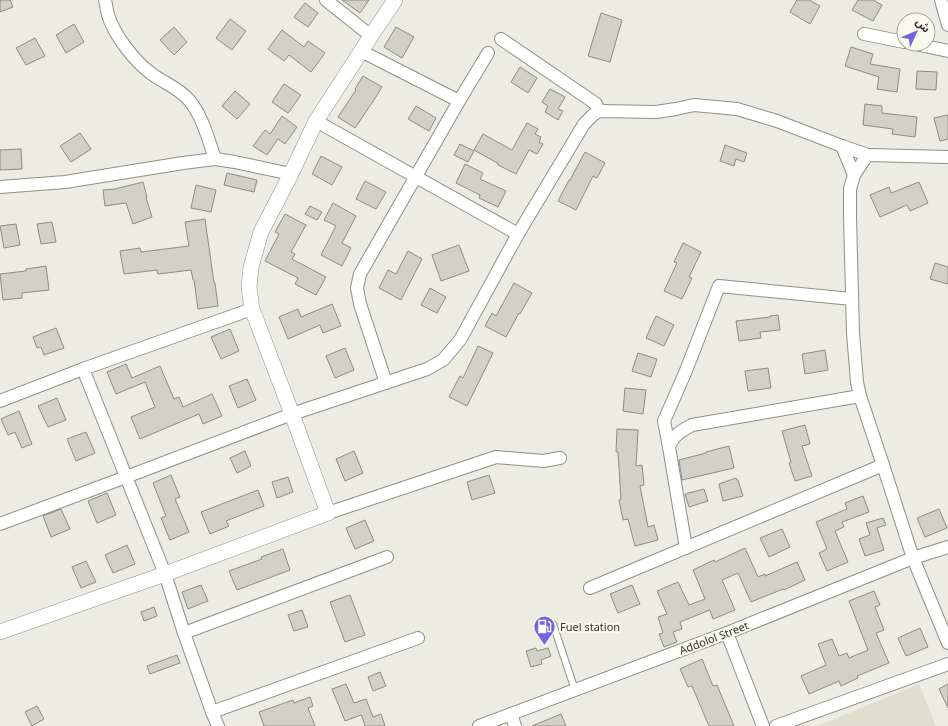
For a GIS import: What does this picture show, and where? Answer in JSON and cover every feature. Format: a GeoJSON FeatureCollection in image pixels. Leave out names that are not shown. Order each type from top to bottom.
{"type":"FeatureCollection","features":[{"type":"Feature","properties":{"kind":"street"},"geometry":{"type":"LineString","coordinates":[[105,0],[109,16],[116,31],[128,50],[138,62],[151,74],[179,91],[190,100],[207,134],[215,159]]}},
{"type":"Feature","properties":{"kind":"street"},"geometry":{"type":"LineString","coordinates":[[326,0],[371,36]]}},
{"type":"Feature","properties":{"kind":"street"},"geometry":{"type":"LineString","coordinates":[[328,513],[252,309],[249,287],[251,267],[261,232],[292,174],[316,121],[395,0]]}},
{"type":"Feature","properties":{"kind":"street"},"geometry":{"type":"LineString","coordinates":[[941,0],[948,25]]}},
{"type":"Feature","properties":{"kind":"street"},"geometry":{"type":"LineString","coordinates":[[864,34],[896,40]]}},
{"type":"Feature","properties":{"kind":"street"},"geometry":{"type":"LineString","coordinates":[[501,39],[596,104],[599,111]]}},
{"type":"Feature","properties":{"kind":"street"},"geometry":{"type":"LineString","coordinates":[[936,48],[948,51]]}},
{"type":"Feature","properties":{"kind":"street"},"geometry":{"type":"LineString","coordinates":[[361,51],[459,101]]}},
{"type":"Feature","properties":{"kind":"street"},"geometry":{"type":"LineString","coordinates":[[386,383],[360,304],[357,288],[360,274],[488,52]]}},
{"type":"Feature","properties":{"kind":"street"},"geometry":{"type":"LineString","coordinates":[[0,524],[292,414],[427,369],[443,360],[460,340],[518,234],[584,124],[599,111],[656,112],[694,104],[737,109],[777,121],[868,155],[948,157]]}},
{"type":"Feature","properties":{"kind":"street"},"geometry":{"type":"LineString","coordinates":[[316,121],[518,234]]}},
{"type":"Feature","properties":{"kind":"street"},"geometry":{"type":"LineString","coordinates":[[842,146],[854,175]]}},
{"type":"Feature","properties":{"kind":"street"},"geometry":{"type":"LineString","coordinates":[[868,155],[854,175],[850,189],[853,333],[857,382],[860,396],[913,558],[948,643]]}},
{"type":"Feature","properties":{"kind":"street"},"geometry":{"type":"LineString","coordinates":[[0,187],[65,182],[215,159],[292,174]]}},
{"type":"Feature","properties":{"kind":"street"},"geometry":{"type":"LineString","coordinates":[[686,548],[664,421],[685,373],[719,286],[852,299]]}},
{"type":"Feature","properties":{"kind":"street"},"geometry":{"type":"LineString","coordinates":[[0,401],[252,309]]}},
{"type":"Feature","properties":{"kind":"street"},"geometry":{"type":"LineString","coordinates":[[83,370],[165,574],[184,633],[218,726]]}},
{"type":"Feature","properties":{"kind":"street"},"geometry":{"type":"LineString","coordinates":[[669,447],[671,440],[676,435],[692,425],[860,396]]}},
{"type":"Feature","properties":{"kind":"street"},"geometry":{"type":"LineString","coordinates":[[0,632],[165,574],[366,499],[496,457],[544,461],[560,458]]}},
{"type":"Feature","properties":{"kind":"street"},"geometry":{"type":"LineString","coordinates":[[590,588],[883,465]]}},
{"type":"Feature","properties":{"kind":"street","name":"Addolol Street"},"geometry":{"type":"LineString","coordinates":[[479,726],[726,633],[913,558],[948,547]]}},
{"type":"Feature","properties":{"kind":"street"},"geometry":{"type":"LineString","coordinates":[[184,633],[387,557]]}},
{"type":"Feature","properties":{"kind":"street"},"geometry":{"type":"LineString","coordinates":[[726,633],[763,726]]}},
{"type":"Feature","properties":{"kind":"street"},"geometry":{"type":"LineString","coordinates":[[212,712],[418,638]]}},
{"type":"Feature","properties":{"kind":"street"},"geometry":{"type":"LineString","coordinates":[[776,726],[948,664]]}},
{"type":"Feature","properties":{"kind":"street"},"geometry":{"type":"LineString","coordinates":[[511,714],[515,726]]}},
{"type":"Feature","properties":{"kind":"lane"},"geometry":{"type":"LineString","coordinates":[[553,624],[575,690]]}},
{"type":"Feature","properties":{"kind":"shaded area"},"geometry":{"type":"Polygon","coordinates":[[[919,684],[936,726],[818,726],[919,684]]]}},
{"type":"Feature","properties":{"kind":"building"},"geometry":{"type":"Polygon","coordinates":[[[0,0],[10,0],[13,7],[0,12],[0,0]]]}},
{"type":"Feature","properties":{"kind":"building"},"geometry":{"type":"Polygon","coordinates":[[[342,0],[369,0],[360,13],[342,0]]]}},
{"type":"Feature","properties":{"kind":"building"},"geometry":{"type":"Polygon","coordinates":[[[797,0],[809,0],[820,6],[810,24],[790,12],[797,0]]]}},
{"type":"Feature","properties":{"kind":"building"},"geometry":{"type":"Polygon","coordinates":[[[858,0],[873,0],[882,5],[873,21],[852,10],[858,0]]]}},
{"type":"Feature","properties":{"kind":"building"},"geometry":{"type":"Polygon","coordinates":[[[305,3],[318,13],[308,27],[294,17],[305,3]]]}},
{"type":"Feature","properties":{"kind":"building"},"geometry":{"type":"Polygon","coordinates":[[[601,13],[622,20],[610,62],[588,56],[601,13]]]}},
{"type":"Feature","properties":{"kind":"building"},"geometry":{"type":"Polygon","coordinates":[[[230,19],[246,31],[232,50],[216,38],[230,19]]]}},
{"type":"Feature","properties":{"kind":"building"},"geometry":{"type":"Polygon","coordinates":[[[74,24],[84,42],[66,53],[56,35],[74,24]]]}},
{"type":"Feature","properties":{"kind":"building"},"geometry":{"type":"Polygon","coordinates":[[[174,27],[187,42],[174,55],[160,40],[174,27]]]}},
{"type":"Feature","properties":{"kind":"building"},"geometry":{"type":"Polygon","coordinates":[[[396,27],[414,37],[402,58],[384,47],[396,27]]]}},
{"type":"Feature","properties":{"kind":"building"},"geometry":{"type":"Polygon","coordinates":[[[282,30],[304,47],[308,41],[325,53],[311,72],[289,55],[284,61],[268,49],[282,30]]]}},
{"type":"Feature","properties":{"kind":"building"},"geometry":{"type":"Polygon","coordinates":[[[35,38],[45,56],[26,65],[16,48],[35,38]]]}},
{"type":"Feature","properties":{"kind":"building"},"geometry":{"type":"Polygon","coordinates":[[[851,47],[873,54],[870,64],[900,69],[897,92],[877,89],[879,77],[845,66],[851,47]]]}},
{"type":"Feature","properties":{"kind":"building"},"geometry":{"type":"Polygon","coordinates":[[[520,67],[537,78],[528,93],[511,82],[520,67]]]}},
{"type":"Feature","properties":{"kind":"building"},"geometry":{"type":"Polygon","coordinates":[[[917,71],[937,72],[936,90],[916,89],[917,71]]]}},
{"type":"Feature","properties":{"kind":"building"},"geometry":{"type":"Polygon","coordinates":[[[363,76],[382,87],[355,128],[338,117],[356,90],[355,89],[363,76]]]}},
{"type":"Feature","properties":{"kind":"building"},"geometry":{"type":"Polygon","coordinates":[[[284,84],[301,95],[288,113],[272,102],[284,84]]]}},
{"type":"Feature","properties":{"kind":"building"},"geometry":{"type":"Polygon","coordinates":[[[550,89],[565,97],[558,109],[563,111],[558,120],[545,112],[548,106],[542,102],[550,89]]]}},
{"type":"Feature","properties":{"kind":"building"},"geometry":{"type":"Polygon","coordinates":[[[235,91],[250,104],[237,119],[222,106],[235,91]]]}},
{"type":"Feature","properties":{"kind":"building"},"geometry":{"type":"Polygon","coordinates":[[[865,104],[882,106],[882,113],[917,117],[915,137],[892,134],[893,129],[863,125],[865,104]]]}},
{"type":"Feature","properties":{"kind":"building"},"geometry":{"type":"Polygon","coordinates":[[[416,106],[436,118],[429,131],[408,119],[416,106]]]}},
{"type":"Feature","properties":{"kind":"building"},"geometry":{"type":"Polygon","coordinates":[[[948,115],[948,139],[940,141],[934,118],[948,115]]]}},
{"type":"Feature","properties":{"kind":"building"},"geometry":{"type":"Polygon","coordinates":[[[282,116],[297,127],[285,144],[278,139],[267,155],[253,146],[265,130],[270,134],[282,116]]]}},
{"type":"Feature","properties":{"kind":"building"},"geometry":{"type":"Polygon","coordinates":[[[527,123],[538,129],[535,134],[541,137],[539,142],[543,144],[537,154],[529,150],[516,174],[474,150],[483,134],[512,150],[527,123]]]}},
{"type":"Feature","properties":{"kind":"building"},"geometry":{"type":"Polygon","coordinates":[[[80,133],[91,149],[71,162],[60,146],[80,133]]]}},
{"type":"Feature","properties":{"kind":"building"},"geometry":{"type":"Polygon","coordinates":[[[460,144],[474,151],[468,162],[454,155],[460,144]]]}},
{"type":"Feature","properties":{"kind":"building"},"geometry":{"type":"Polygon","coordinates":[[[725,145],[747,153],[744,162],[736,159],[734,166],[720,161],[725,145]]]}},
{"type":"Feature","properties":{"kind":"building"},"geometry":{"type":"Polygon","coordinates":[[[21,149],[22,169],[0,170],[0,150],[21,149]]]}},
{"type":"Feature","properties":{"kind":"building"},"geometry":{"type":"Polygon","coordinates":[[[585,152],[605,163],[597,178],[593,176],[576,210],[558,201],[585,152]]]}},
{"type":"Feature","properties":{"kind":"building"},"geometry":{"type":"Polygon","coordinates":[[[321,156],[342,167],[332,185],[312,174],[321,156]]]}},
{"type":"Feature","properties":{"kind":"building"},"geometry":{"type":"Polygon","coordinates":[[[465,164],[483,173],[480,179],[506,191],[498,207],[479,198],[480,195],[456,183],[465,164]]]}},
{"type":"Feature","properties":{"kind":"building"},"geometry":{"type":"Polygon","coordinates":[[[227,173],[257,180],[254,192],[224,185],[227,173]]]}},
{"type":"Feature","properties":{"kind":"building"},"geometry":{"type":"Polygon","coordinates":[[[365,181],[386,192],[376,209],[356,199],[365,181]]]}},
{"type":"Feature","properties":{"kind":"building"},"geometry":{"type":"Polygon","coordinates":[[[143,182],[152,217],[133,224],[126,203],[105,206],[103,190],[115,189],[143,182]]]}},
{"type":"Feature","properties":{"kind":"building"},"geometry":{"type":"Polygon","coordinates":[[[919,182],[928,203],[910,211],[907,205],[880,217],[870,195],[889,187],[891,193],[919,182]]]}},
{"type":"Feature","properties":{"kind":"building"},"geometry":{"type":"Polygon","coordinates":[[[196,185],[216,190],[211,212],[191,208],[196,185]]]}},
{"type":"Feature","properties":{"kind":"building"},"geometry":{"type":"Polygon","coordinates":[[[333,203],[356,216],[342,243],[351,248],[342,266],[321,255],[336,226],[324,220],[333,203]]]}},
{"type":"Feature","properties":{"kind":"building"},"geometry":{"type":"Polygon","coordinates":[[[310,206],[322,212],[317,220],[305,214],[310,206]]]}},
{"type":"Feature","properties":{"kind":"building"},"geometry":{"type":"Polygon","coordinates":[[[285,214],[306,225],[291,252],[295,254],[292,259],[326,277],[316,295],[295,284],[298,278],[265,261],[279,234],[275,232],[285,214]]]}},
{"type":"Feature","properties":{"kind":"building"},"geometry":{"type":"Polygon","coordinates":[[[205,219],[218,306],[198,309],[191,270],[158,274],[157,270],[124,274],[120,251],[140,248],[141,252],[189,246],[185,222],[205,219]]]}},
{"type":"Feature","properties":{"kind":"building"},"geometry":{"type":"Polygon","coordinates":[[[52,222],[56,242],[41,244],[37,224],[52,222]]]}},
{"type":"Feature","properties":{"kind":"building"},"geometry":{"type":"Polygon","coordinates":[[[16,224],[20,245],[4,248],[0,226],[16,224]]]}},
{"type":"Feature","properties":{"kind":"building"},"geometry":{"type":"Polygon","coordinates":[[[683,243],[701,252],[689,277],[692,278],[682,299],[664,291],[677,263],[674,262],[683,243]]]}},
{"type":"Feature","properties":{"kind":"building"},"geometry":{"type":"Polygon","coordinates":[[[459,245],[469,271],[441,281],[432,255],[459,245]]]}},
{"type":"Feature","properties":{"kind":"building"},"geometry":{"type":"Polygon","coordinates":[[[408,251],[422,259],[401,300],[379,288],[388,270],[396,274],[408,251]]]}},
{"type":"Feature","properties":{"kind":"building"},"geometry":{"type":"Polygon","coordinates":[[[935,263],[948,267],[948,284],[930,279],[935,263]]]}},
{"type":"Feature","properties":{"kind":"building"},"geometry":{"type":"Polygon","coordinates":[[[46,266],[49,290],[22,293],[22,298],[3,300],[0,274],[26,271],[26,269],[46,266]]]}},
{"type":"Feature","properties":{"kind":"building"},"geometry":{"type":"Polygon","coordinates":[[[514,283],[532,293],[506,337],[485,326],[492,313],[496,316],[514,283]]]}},
{"type":"Feature","properties":{"kind":"building"},"geometry":{"type":"Polygon","coordinates":[[[430,288],[446,297],[437,313],[421,305],[430,288]]]}},
{"type":"Feature","properties":{"kind":"building"},"geometry":{"type":"Polygon","coordinates":[[[332,304],[341,326],[323,333],[320,325],[288,339],[279,317],[298,309],[301,317],[332,304]]]}},
{"type":"Feature","properties":{"kind":"building"},"geometry":{"type":"Polygon","coordinates":[[[778,315],[780,330],[760,332],[761,338],[739,341],[736,321],[778,315]]]}},
{"type":"Feature","properties":{"kind":"building"},"geometry":{"type":"Polygon","coordinates":[[[656,316],[674,325],[664,346],[646,338],[656,316]]]}},
{"type":"Feature","properties":{"kind":"building"},"geometry":{"type":"Polygon","coordinates":[[[56,328],[64,348],[44,355],[41,347],[37,348],[33,337],[56,328]]]}},
{"type":"Feature","properties":{"kind":"building"},"geometry":{"type":"Polygon","coordinates":[[[230,329],[239,351],[221,359],[211,337],[230,329]]]}},
{"type":"Feature","properties":{"kind":"building"},"geometry":{"type":"Polygon","coordinates":[[[478,346],[493,353],[467,406],[449,397],[460,376],[463,378],[478,346]]]}},
{"type":"Feature","properties":{"kind":"building"},"geometry":{"type":"Polygon","coordinates":[[[345,348],[354,370],[335,378],[326,356],[345,348]]]}},
{"type":"Feature","properties":{"kind":"building"},"geometry":{"type":"Polygon","coordinates":[[[825,350],[828,370],[805,374],[802,354],[825,350]]]}},
{"type":"Feature","properties":{"kind":"building"},"geometry":{"type":"Polygon","coordinates":[[[638,353],[657,359],[651,377],[632,371],[638,353]]]}},
{"type":"Feature","properties":{"kind":"building"},"geometry":{"type":"Polygon","coordinates":[[[126,364],[132,378],[160,366],[174,399],[179,397],[183,407],[212,394],[222,416],[203,424],[199,414],[140,439],[131,417],[155,407],[145,382],[116,394],[107,372],[126,364]]]}},
{"type":"Feature","properties":{"kind":"building"},"geometry":{"type":"Polygon","coordinates":[[[768,368],[771,388],[748,391],[745,371],[768,368]]]}},
{"type":"Feature","properties":{"kind":"building"},"geometry":{"type":"Polygon","coordinates":[[[247,379],[256,400],[238,408],[229,386],[247,379]]]}},
{"type":"Feature","properties":{"kind":"building"},"geometry":{"type":"Polygon","coordinates":[[[625,388],[646,390],[643,414],[623,411],[625,388]]]}},
{"type":"Feature","properties":{"kind":"building"},"geometry":{"type":"Polygon","coordinates":[[[57,398],[66,420],[48,427],[38,406],[57,398]]]}},
{"type":"Feature","properties":{"kind":"building"},"geometry":{"type":"Polygon","coordinates":[[[19,411],[32,444],[22,448],[15,432],[8,435],[1,419],[19,411]]]}},
{"type":"Feature","properties":{"kind":"building"},"geometry":{"type":"Polygon","coordinates":[[[805,425],[810,444],[802,446],[812,476],[795,481],[789,463],[791,462],[782,431],[805,425]]]}},
{"type":"Feature","properties":{"kind":"building"},"geometry":{"type":"Polygon","coordinates":[[[617,429],[638,430],[636,466],[642,465],[644,485],[640,486],[648,527],[654,525],[658,540],[635,546],[628,519],[623,520],[619,500],[621,499],[618,452],[616,452],[617,429]]]}},
{"type":"Feature","properties":{"kind":"building"},"geometry":{"type":"Polygon","coordinates":[[[86,432],[95,453],[76,461],[67,439],[86,432]]]}},
{"type":"Feature","properties":{"kind":"building"},"geometry":{"type":"Polygon","coordinates":[[[729,446],[734,468],[682,480],[679,460],[729,446]]]}},
{"type":"Feature","properties":{"kind":"building"},"geometry":{"type":"Polygon","coordinates":[[[245,451],[251,466],[237,473],[230,458],[245,451]]]}},
{"type":"Feature","properties":{"kind":"building"},"geometry":{"type":"Polygon","coordinates":[[[354,451],[363,473],[345,481],[336,459],[354,451]]]}},
{"type":"Feature","properties":{"kind":"building"},"geometry":{"type":"Polygon","coordinates":[[[171,475],[180,497],[175,499],[189,532],[170,540],[161,518],[166,516],[153,483],[171,475]]]}},
{"type":"Feature","properties":{"kind":"building"},"geometry":{"type":"Polygon","coordinates":[[[489,475],[495,493],[472,500],[467,482],[489,475]]]}},
{"type":"Feature","properties":{"kind":"building"},"geometry":{"type":"Polygon","coordinates":[[[288,477],[293,492],[277,498],[272,482],[288,477]]]}},
{"type":"Feature","properties":{"kind":"building"},"geometry":{"type":"Polygon","coordinates":[[[736,478],[743,496],[723,501],[719,484],[736,478]]]}},
{"type":"Feature","properties":{"kind":"building"},"geometry":{"type":"Polygon","coordinates":[[[704,489],[708,501],[689,507],[685,494],[704,489]]]}},
{"type":"Feature","properties":{"kind":"building"},"geometry":{"type":"Polygon","coordinates":[[[258,490],[264,506],[226,521],[229,526],[210,534],[201,512],[258,490]]]}},
{"type":"Feature","properties":{"kind":"building"},"geometry":{"type":"Polygon","coordinates":[[[107,493],[116,515],[97,523],[88,501],[107,493]]]}},
{"type":"Feature","properties":{"kind":"building"},"geometry":{"type":"Polygon","coordinates":[[[863,496],[869,512],[842,522],[844,527],[835,531],[848,562],[827,571],[819,553],[827,549],[816,522],[847,509],[845,503],[863,496]]]}},
{"type":"Feature","properties":{"kind":"building"},"geometry":{"type":"Polygon","coordinates":[[[61,509],[70,529],[51,537],[43,516],[61,509]]]}},
{"type":"Feature","properties":{"kind":"building"},"geometry":{"type":"Polygon","coordinates":[[[939,509],[947,528],[925,537],[917,518],[939,509]]]}},
{"type":"Feature","properties":{"kind":"building"},"geometry":{"type":"Polygon","coordinates":[[[883,518],[886,525],[877,528],[884,550],[865,556],[859,539],[870,535],[866,523],[883,518]]]}},
{"type":"Feature","properties":{"kind":"building"},"geometry":{"type":"Polygon","coordinates":[[[365,520],[374,541],[355,549],[346,528],[365,520]]]}},
{"type":"Feature","properties":{"kind":"building"},"geometry":{"type":"Polygon","coordinates":[[[782,529],[790,547],[769,557],[760,538],[782,529]]]}},
{"type":"Feature","properties":{"kind":"building"},"geometry":{"type":"Polygon","coordinates":[[[127,545],[135,564],[113,573],[105,555],[127,545]]]}},
{"type":"Feature","properties":{"kind":"building"},"geometry":{"type":"Polygon","coordinates":[[[745,548],[758,577],[765,574],[765,576],[797,562],[805,580],[784,590],[783,589],[751,602],[738,573],[722,580],[735,610],[713,619],[710,610],[680,622],[682,629],[673,632],[677,642],[664,647],[659,634],[663,633],[658,617],[667,614],[657,591],[678,582],[689,605],[705,599],[693,570],[714,560],[715,562],[745,548]]]}},
{"type":"Feature","properties":{"kind":"building"},"geometry":{"type":"Polygon","coordinates":[[[283,549],[290,570],[237,590],[229,571],[262,559],[261,557],[283,549]]]}},
{"type":"Feature","properties":{"kind":"building"},"geometry":{"type":"Polygon","coordinates":[[[86,561],[96,582],[81,588],[72,567],[86,561]]]}},
{"type":"Feature","properties":{"kind":"building"},"geometry":{"type":"Polygon","coordinates":[[[201,585],[208,601],[188,609],[182,592],[201,585]]]}},
{"type":"Feature","properties":{"kind":"building"},"geometry":{"type":"Polygon","coordinates":[[[632,585],[640,604],[618,613],[610,594],[632,585]]]}},
{"type":"Feature","properties":{"kind":"building"},"geometry":{"type":"Polygon","coordinates":[[[874,591],[880,605],[875,607],[884,630],[876,633],[889,663],[857,676],[858,678],[841,686],[839,681],[809,694],[801,676],[826,665],[818,644],[832,639],[839,656],[847,653],[849,658],[868,650],[849,601],[874,591]]]}},
{"type":"Feature","properties":{"kind":"building"},"geometry":{"type":"Polygon","coordinates":[[[350,595],[365,635],[345,642],[330,602],[350,595]]]}},
{"type":"Feature","properties":{"kind":"building"},"geometry":{"type":"Polygon","coordinates":[[[154,607],[157,616],[144,621],[141,612],[154,607]]]}},
{"type":"Feature","properties":{"kind":"building"},"geometry":{"type":"Polygon","coordinates":[[[302,610],[308,627],[294,631],[288,615],[302,610]]]}},
{"type":"Feature","properties":{"kind":"building"},"geometry":{"type":"Polygon","coordinates":[[[920,628],[928,647],[906,656],[898,638],[920,628]]]}},
{"type":"Feature","properties":{"kind":"building"},"geometry":{"type":"Polygon","coordinates":[[[536,648],[537,651],[548,648],[551,656],[541,660],[542,664],[531,667],[526,651],[536,648]]]}},
{"type":"Feature","properties":{"kind":"building"},"geometry":{"type":"Polygon","coordinates":[[[177,655],[180,663],[150,674],[147,666],[177,655]]]}},
{"type":"Feature","properties":{"kind":"building"},"geometry":{"type":"Polygon","coordinates":[[[702,659],[713,686],[717,685],[734,726],[709,726],[692,686],[688,687],[680,669],[702,659]]]}},
{"type":"Feature","properties":{"kind":"building"},"geometry":{"type":"Polygon","coordinates":[[[380,672],[386,686],[373,691],[368,677],[380,672]]]}},
{"type":"Feature","properties":{"kind":"building"},"geometry":{"type":"Polygon","coordinates":[[[346,684],[354,703],[366,699],[373,717],[381,714],[385,726],[365,726],[361,715],[345,721],[332,689],[346,684]]]}},
{"type":"Feature","properties":{"kind":"building"},"geometry":{"type":"Polygon","coordinates":[[[948,684],[948,708],[939,689],[948,684]]]}},
{"type":"Feature","properties":{"kind":"building"},"geometry":{"type":"Polygon","coordinates":[[[310,697],[313,706],[308,708],[315,726],[264,726],[259,712],[293,700],[294,703],[310,697]]]}},
{"type":"Feature","properties":{"kind":"building"},"geometry":{"type":"Polygon","coordinates":[[[37,706],[44,719],[32,726],[25,712],[37,706]]]}},
{"type":"Feature","properties":{"kind":"building"},"geometry":{"type":"Polygon","coordinates":[[[561,714],[566,726],[532,726],[561,714]]]}},
{"type":"Feature","properties":{"kind":"place","name":"Fuel station"},"geometry":{"type":"Point","coordinates":[544,646]}}]}
